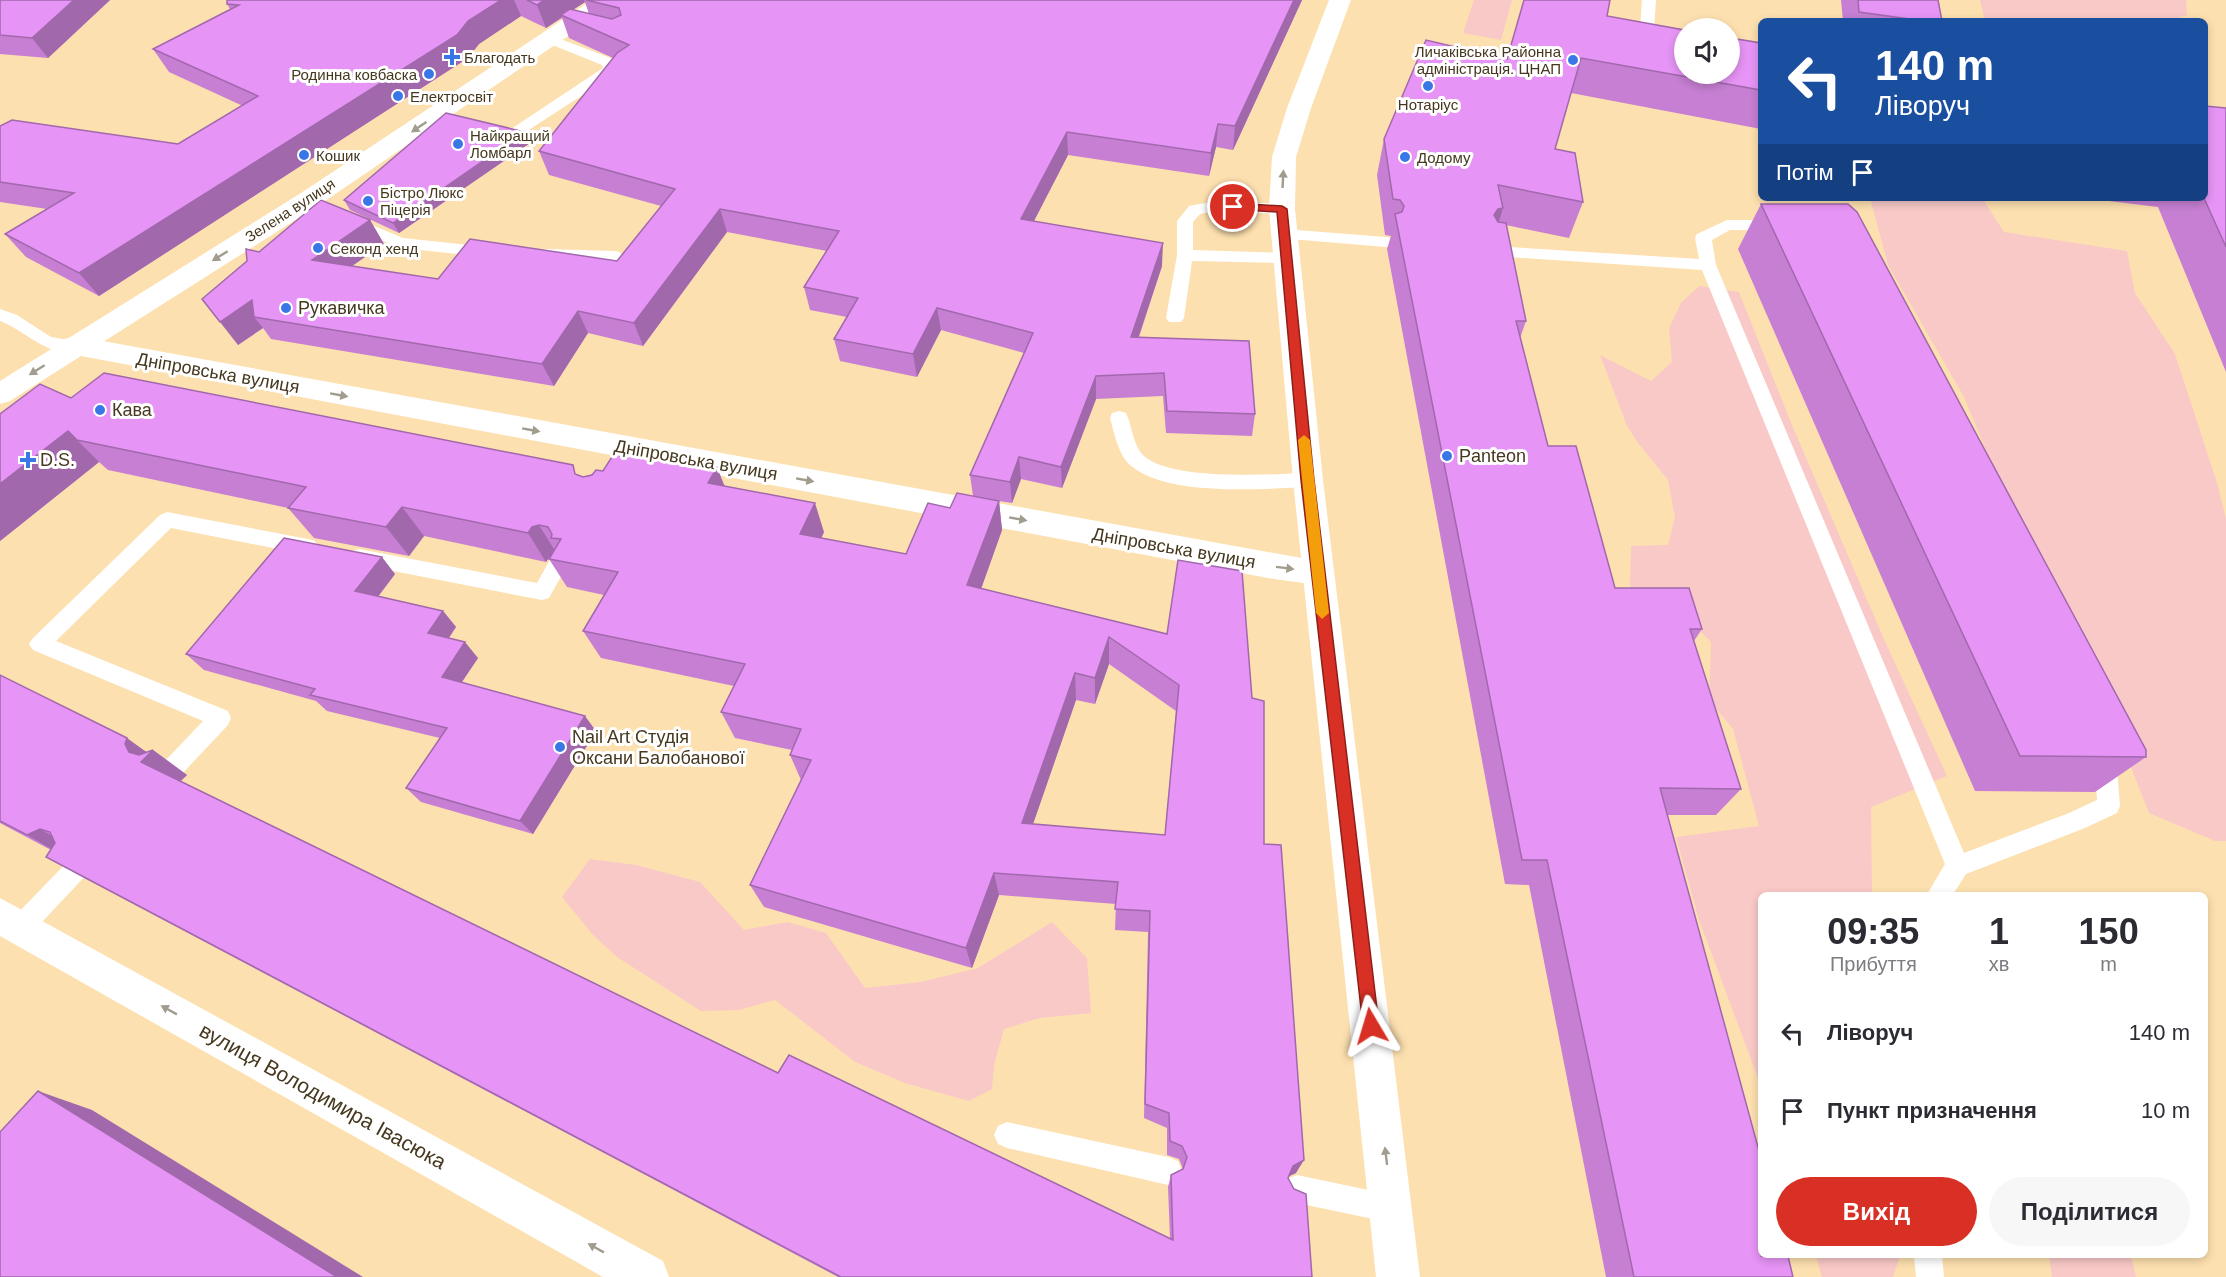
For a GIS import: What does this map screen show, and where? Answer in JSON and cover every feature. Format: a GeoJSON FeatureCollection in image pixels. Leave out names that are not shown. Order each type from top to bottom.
{"type":"FeatureCollection","features":[{"type":"Feature","properties":{"kind":"main road","name":"Зелена вулиця"},"geometry":{"type":"LineString","coordinates":[[0,394],[75,346],[326,209],[550,39],[582,26],[605,0]]}},
{"type":"Feature","properties":{"kind":"main road"},"geometry":{"type":"LineString","coordinates":[[1341,0],[1299,108],[1284,157],[1284,234],[1318,572],[1398,1277]]}},
{"type":"Feature","properties":{"kind":"main road","name":"Дніпровська вулиця"},"geometry":{"type":"LineString","coordinates":[[75,346],[624,457],[1318,572]]}},
{"type":"Feature","properties":{"kind":"main road","name":"вулиця Володимира Івасюка"},"geometry":{"type":"LineString","coordinates":[[10,921],[647,1277]]}},
{"type":"Feature","properties":{"kind":"lane"},"geometry":{"type":"LineString","coordinates":[[1646,43],[1649,0]]}},
{"type":"Feature","properties":{"kind":"lane"},"geometry":{"type":"LineString","coordinates":[[519,130],[604,75],[610,68],[608,62],[550,39]]}},
{"type":"Feature","properties":{"kind":"lane"},"geometry":{"type":"LineString","coordinates":[[1175,318],[1185,255],[1185,220],[1195,210],[1216,206],[1284,234]]}},
{"type":"Feature","properties":{"kind":"lane"},"geometry":{"type":"LineString","coordinates":[[326,209],[400,243],[469,252],[503,253]]}},
{"type":"Feature","properties":{"kind":"lane"},"geometry":{"type":"LineString","coordinates":[[1795,226],[1726,225],[1703,238],[1708,265],[1958,866]]}},
{"type":"Feature","properties":{"kind":"lane"},"geometry":{"type":"LineString","coordinates":[[1185,255],[1284,234],[1386,242]]}},
{"type":"Feature","properties":{"kind":"lane"},"geometry":{"type":"LineString","coordinates":[[1493,252],[1708,265]]}},
{"type":"Feature","properties":{"kind":"lane"},"geometry":{"type":"LineString","coordinates":[[525,253],[614,256]]}},
{"type":"Feature","properties":{"kind":"lane"},"geometry":{"type":"LineString","coordinates":[[0,315],[11,319],[47,342],[75,346]]}},
{"type":"Feature","properties":{"kind":"lane"},"geometry":{"type":"LineString","coordinates":[[1119,418],[1135,460],[1157,471],[1186,480],[1308,480]]}},
{"type":"Feature","properties":{"kind":"lane"},"geometry":{"type":"LineString","coordinates":[[172,768],[220,718],[40,644],[167,519],[542,592],[558,564]]}},
{"type":"Feature","properties":{"kind":"lane"},"geometry":{"type":"LineString","coordinates":[[1941,892],[1958,866],[2077,821],[2109,806],[2107,760],[2096,739]]}},
{"type":"Feature","properties":{"kind":"lane"},"geometry":{"type":"LineString","coordinates":[[10,921],[80,865]]}},
{"type":"Feature","properties":{"kind":"lane"},"geometry":{"type":"LineString","coordinates":[[1007,1135],[1168,1171]]}},
{"type":"Feature","properties":{"kind":"lane"},"geometry":{"type":"LineString","coordinates":[[1297,1189],[1392,1209]]}},
{"type":"Feature","properties":{"kind":"lane"},"geometry":{"type":"LineString","coordinates":[[1928,1258],[1930,1277]]}},
{"type":"Feature","properties":{"kind":"shaded area"},"geometry":{"type":"Polygon","coordinates":[[[1474,0],[1512,0],[1501,40],[1463,33],[1474,0]]]}},
{"type":"Feature","properties":{"kind":"shaded area"},"geometry":{"type":"Polygon","coordinates":[[[1980,0],[2186,0],[2187,15],[2177,18],[1984,18],[1980,0]]]}},
{"type":"Feature","properties":{"kind":"shaded area"},"geometry":{"type":"Polygon","coordinates":[[[1871,201],[1984,201],[2004,232],[2127,251],[2135,293],[2175,354],[2218,486],[2226,519],[2226,841],[2215,841],[2149,813],[2110,714],[2005,496],[1964,397],[1888,265],[1871,201]]]}},
{"type":"Feature","properties":{"kind":"shaded area"},"geometry":{"type":"Polygon","coordinates":[[[1699,286],[1739,292],[1792,425],[1883,637],[1947,776],[1871,807],[1872,892],[1758,892],[1758,1078],[1699,920],[1676,837],[1759,826],[1733,729],[1709,700],[1711,642],[1659,590],[1630,591],[1631,546],[1668,545],[1675,517],[1668,480],[1627,426],[1600,355],[1651,381],[1672,362],[1669,328],[1681,303],[1699,286]]]}},
{"type":"Feature","properties":{"kind":"shaded area"},"geometry":{"type":"Polygon","coordinates":[[[590,859],[636,865],[700,882],[744,930],[788,922],[826,933],[865,988],[921,982],[978,968],[1052,922],[1087,958],[1091,1013],[1040,1018],[1004,1029],[994,1065],[992,1089],[969,1101],[905,1083],[855,1062],[775,1000],[739,1010],[701,1011],[617,957],[593,935],[562,897],[590,859]]]}},
{"type":"Feature","properties":{"kind":"shaded area"},"geometry":{"type":"Polygon","coordinates":[[[1817,1258],[1899,1258],[1893,1277],[1822,1277],[1817,1258]]]}},
{"type":"Feature","properties":{"kind":"shaded area"},"geometry":{"type":"Polygon","coordinates":[[[2049,1258],[2131,1258],[2136,1277],[2052,1277],[2049,1258]]]}},
{"type":"Feature","properties":{"kind":"building"},"geometry":{"type":"Polygon","coordinates":[[[0,0],[74,0],[32,38],[0,35],[0,0]]]}},
{"type":"Feature","properties":{"kind":"building"},"geometry":{"type":"Polygon","coordinates":[[[227,0],[501,0],[468,21],[457,35],[79,273],[5,234],[74,193],[0,182],[0,126],[12,120],[178,144],[258,96],[153,49],[239,5],[227,4],[227,0]]]}},
{"type":"Feature","properties":{"kind":"building"},"geometry":{"type":"Polygon","coordinates":[[[527,0],[544,0],[537,5],[527,0]]]}},
{"type":"Feature","properties":{"kind":"building"},"geometry":{"type":"Polygon","coordinates":[[[586,0],[1294,0],[1235,126],[1218,124],[1211,153],[1067,132],[1021,219],[1163,243],[1131,337],[1249,341],[1255,414],[1167,411],[1164,373],[1096,376],[1061,467],[1019,457],[1010,482],[970,475],[1033,333],[937,308],[913,354],[834,339],[858,298],[804,287],[839,231],[720,209],[634,323],[578,311],[542,364],[254,317],[252,300],[220,322],[202,299],[247,261],[246,249],[259,252],[321,200],[370,220],[312,260],[438,279],[470,239],[617,261],[675,189],[539,151],[617,53],[629,45],[561,15],[570,9],[612,19],[621,15],[619,8],[586,0]]]}},
{"type":"Feature","properties":{"kind":"building"},"geometry":{"type":"Polygon","coordinates":[[[1524,0],[1610,0],[1607,16],[1674,28],[1674,75],[1581,58],[1555,149],[1575,153],[1583,202],[1498,185],[1503,208],[1498,209],[1494,215],[1498,222],[1506,223],[1526,321],[1516,321],[1548,446],[1576,446],[1615,588],[1689,588],[1702,629],[1690,629],[1741,789],[1660,788],[1758,1147],[1758,1258],[1788,1258],[1793,1277],[1634,1277],[1547,860],[1522,860],[1395,214],[1402,212],[1404,206],[1400,200],[1393,199],[1384,139],[1426,40],[1507,59],[1524,0]]]}},
{"type":"Feature","properties":{"kind":"building"},"geometry":{"type":"Polygon","coordinates":[[[1858,0],[1938,0],[1941,18],[1902,18],[1859,12],[1858,0]]]}},
{"type":"Feature","properties":{"kind":"building"},"geometry":{"type":"Polygon","coordinates":[[[1740,40],[1758,43],[1758,89],[1727,84],[1740,84],[1740,40]]]}},
{"type":"Feature","properties":{"kind":"building"},"geometry":{"type":"Polygon","coordinates":[[[2208,106],[2226,108],[2226,247],[2205,201],[2208,201],[2208,106]]]}},
{"type":"Feature","properties":{"kind":"building"},"geometry":{"type":"Polygon","coordinates":[[[446,113],[525,132],[393,223],[344,200],[446,113]]]}},
{"type":"Feature","properties":{"kind":"building"},"geometry":{"type":"Polygon","coordinates":[[[1761,204],[1848,204],[1857,212],[2146,750],[2146,757],[2020,756],[1761,204]]]}},
{"type":"Feature","properties":{"kind":"building"},"geometry":{"type":"Polygon","coordinates":[[[104,373],[573,465],[575,474],[583,477],[592,475],[596,470],[603,471],[617,449],[717,467],[708,483],[815,503],[800,534],[906,554],[928,503],[950,508],[957,493],[999,501],[967,585],[1167,634],[1178,560],[1242,571],[1252,698],[1264,701],[1264,844],[1281,845],[1304,1160],[1293,1166],[1288,1178],[1294,1189],[1306,1194],[1312,1277],[841,1277],[46,857],[55,843],[50,832],[40,829],[27,835],[0,821],[0,675],[127,738],[125,744],[129,752],[139,755],[153,750],[141,762],[778,1073],[789,1055],[1173,1240],[1171,1175],[1183,1169],[1187,1157],[1182,1146],[1170,1141],[1169,1113],[1145,1104],[1150,911],[1115,909],[1118,882],[994,873],[966,948],[750,885],[811,760],[790,755],[801,729],[721,712],[745,664],[583,631],[618,572],[549,559],[561,539],[551,538],[552,534],[548,527],[539,525],[532,527],[528,533],[402,507],[386,527],[288,508],[306,487],[77,440],[68,431],[0,484],[0,414],[40,384],[71,398],[104,373]],[[1109,637],[1095,678],[1075,673],[1022,823],[1165,835],[1179,685],[1109,637]]]}},
{"type":"Feature","properties":{"kind":"building"},"geometry":{"type":"Polygon","coordinates":[[[284,538],[382,557],[355,591],[443,611],[428,633],[465,642],[442,677],[585,716],[520,821],[406,788],[447,728],[310,695],[315,689],[186,654],[284,538]]]}},
{"type":"Feature","properties":{"kind":"building"},"geometry":{"type":"Polygon","coordinates":[[[38,1091],[337,1277],[0,1277],[0,1132],[38,1091]]]}},
{"type":"Feature","properties":{"kind":"slow traffic"},"geometry":{"type":"LineString","coordinates":[[1304,440],[1322,613]]}},
{"type":"Feature","properties":{"kind":"place","name":"Благодать"},"geometry":{"type":"Point","coordinates":[452,57]}},
{"type":"Feature","properties":{"kind":"place","name":"Личаківська Районна адміністрація. ЦНАП"},"geometry":{"type":"Point","coordinates":[1573,60]}},
{"type":"Feature","properties":{"kind":"place","name":"Родинна ковбаска"},"geometry":{"type":"Point","coordinates":[429,74]}},
{"type":"Feature","properties":{"kind":"place","name":"Нотаріус"},"geometry":{"type":"Point","coordinates":[1428,86]}},
{"type":"Feature","properties":{"kind":"place","name":"Електросвіт"},"geometry":{"type":"Point","coordinates":[398,96]}},
{"type":"Feature","properties":{"kind":"place","name":"Найкращий Ломбарл"},"geometry":{"type":"Point","coordinates":[458,144]}},
{"type":"Feature","properties":{"kind":"place","name":"Кошик"},"geometry":{"type":"Point","coordinates":[304,155]}},
{"type":"Feature","properties":{"kind":"place","name":"Додому"},"geometry":{"type":"Point","coordinates":[1405,157]}},
{"type":"Feature","properties":{"kind":"place","name":"Бістро Люкс Піцерія"},"geometry":{"type":"Point","coordinates":[368,201]}},
{"type":"Feature","properties":{"kind":"place","name":"Секонд хенд"},"geometry":{"type":"Point","coordinates":[318,248]}},
{"type":"Feature","properties":{"kind":"place","name":"Рукавичка"},"geometry":{"type":"Point","coordinates":[286,308]}},
{"type":"Feature","properties":{"kind":"place","name":"Кава"},"geometry":{"type":"Point","coordinates":[100,410]}},
{"type":"Feature","properties":{"kind":"place","name":"Panteon"},"geometry":{"type":"Point","coordinates":[1447,456]}},
{"type":"Feature","properties":{"kind":"place","name":"D.S."},"geometry":{"type":"Point","coordinates":[28,460]}},
{"type":"Feature","properties":{"kind":"place","name":"Nail Art Студія Оксани Балобанової"},"geometry":{"type":"Point","coordinates":[560,747]}},
{"type":"Feature","properties":{"kind":"route"},"geometry":{"type":"LineString","coordinates":[[1233,207],[1282,209],[1325,637],[1371,1026]]}}]}
